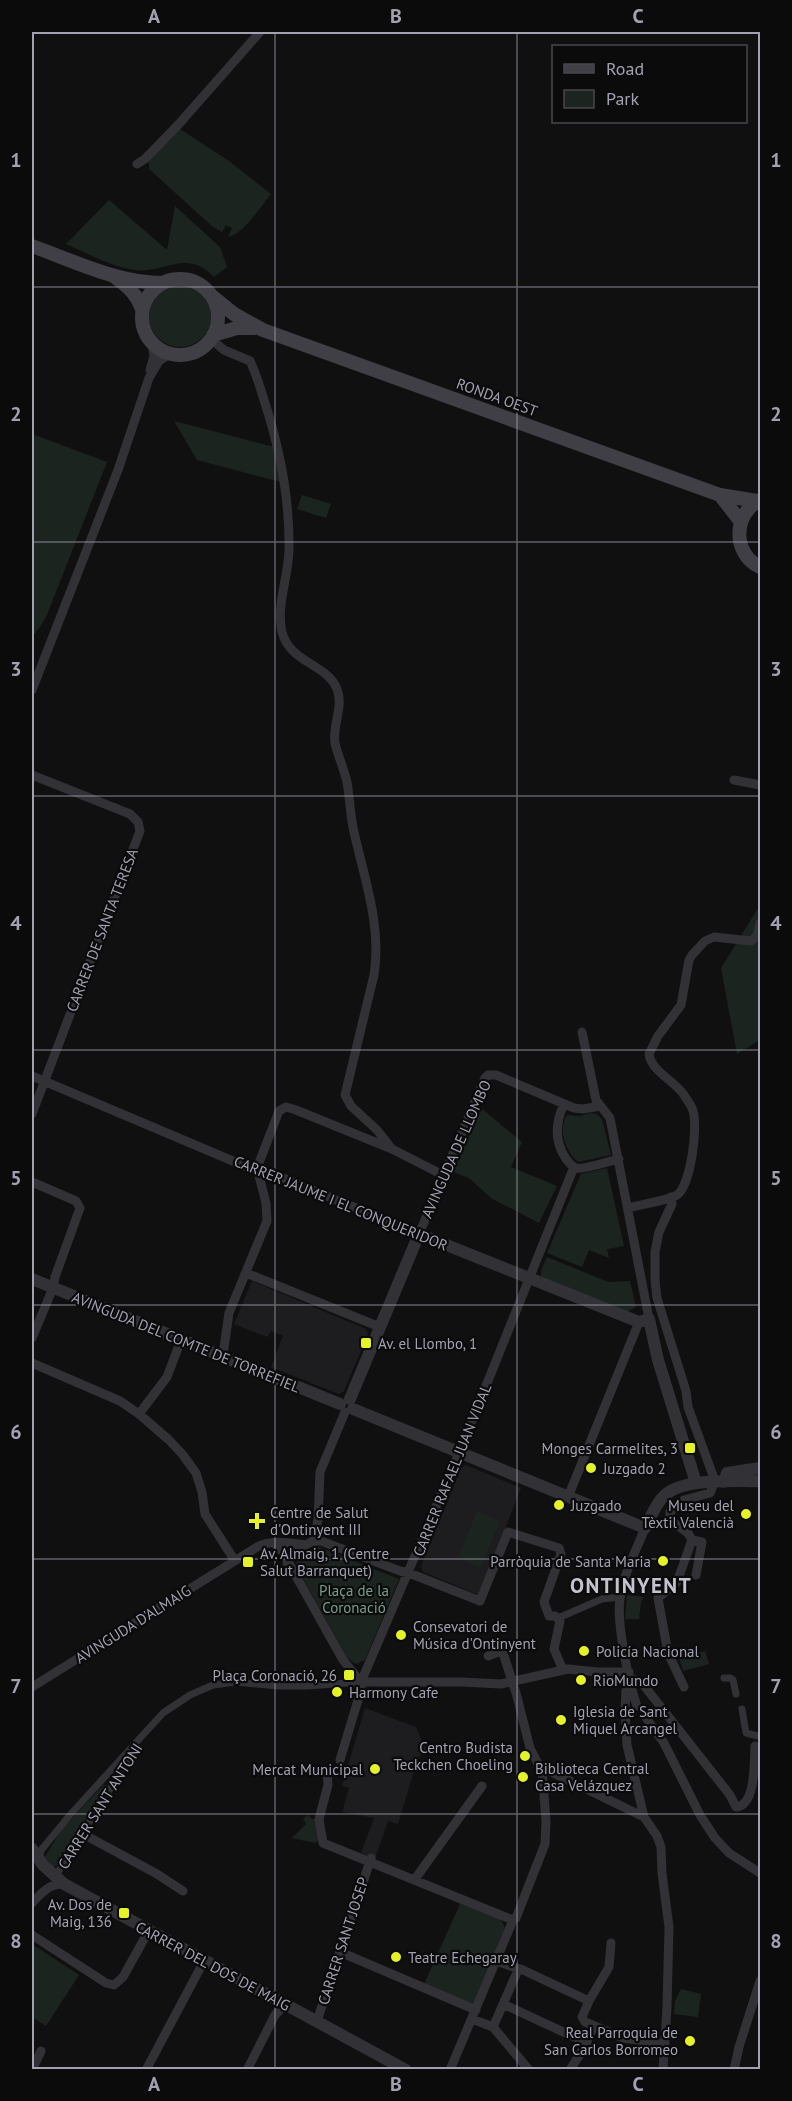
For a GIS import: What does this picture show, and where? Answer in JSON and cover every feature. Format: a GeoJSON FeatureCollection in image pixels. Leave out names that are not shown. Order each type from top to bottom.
{"type":"FeatureCollection","features":[{"type":"Feature","properties":{"kind":"main road"},"geometry":{"type":"LineString","coordinates":[[32,246],[112,276],[142,282],[163,283],[182,279],[192,280],[213,297],[218,322],[212,337],[205,346],[189,354],[170,354],[152,343],[143,327],[142,309],[138,298],[112,276]]}},
{"type":"Feature","properties":{"kind":"main road"},"geometry":{"type":"LineString","coordinates":[[142,309],[153,290],[163,283]]}},
{"type":"Feature","properties":{"kind":"main road","name":"RONDA OEST"},"geometry":{"type":"LineString","coordinates":[[213,297],[234,314],[263,330],[720,495],[759,500]]}},
{"type":"Feature","properties":{"kind":"main road","name":"RONDA OEST"},"geometry":{"type":"LineString","coordinates":[[212,337],[245,327],[263,330]]}},
{"type":"Feature","properties":{"kind":"main road"},"geometry":{"type":"LineString","coordinates":[[720,495],[741,522]]}},
{"type":"Feature","properties":{"kind":"main road"},"geometry":{"type":"LineString","coordinates":[[759,500],[750,507],[741,522],[739,534],[741,546],[747,556],[760,567]]}},
{"type":"Feature","properties":{"kind":"street"},"geometry":{"type":"LineString","coordinates":[[137,164],[146,159],[178,125],[260,32]]}},
{"type":"Feature","properties":{"kind":"street"},"geometry":{"type":"LineString","coordinates":[[212,337],[224,350],[250,361],[278,445],[286,489],[289,549],[281,602],[282,634],[295,654],[327,675],[339,693],[334,737],[346,781],[353,828],[368,886],[376,954],[374,975],[345,1095],[351,1106],[377,1130],[392,1149]]}},
{"type":"Feature","properties":{"kind":"street"},"geometry":{"type":"LineString","coordinates":[[32,690],[118,470],[149,378],[154,356],[152,343]]}},
{"type":"Feature","properties":{"kind":"street"},"geometry":{"type":"LineString","coordinates":[[149,378],[159,361],[170,354]]}},
{"type":"Feature","properties":{"kind":"street","name":"CARRER DE SANTA TERESA"},"geometry":{"type":"LineString","coordinates":[[32,775],[130,814],[136,818],[140,826],[139,835],[32,1114]]}},
{"type":"Feature","properties":{"kind":"street"},"geometry":{"type":"LineString","coordinates":[[734,780],[760,785]]}},
{"type":"Feature","properties":{"kind":"street"},"geometry":{"type":"LineString","coordinates":[[628,1208],[675,1196],[682,1188],[689,1168],[693,1149],[694,1113],[677,1086],[651,1063],[649,1057],[650,1050],[681,1005],[689,960],[705,941],[714,937],[751,941],[757,936],[760,923]]}},
{"type":"Feature","properties":{"kind":"street"},"geometry":{"type":"LineString","coordinates":[[582,1032],[596,1100],[610,1118],[628,1208],[644,1320],[696,1483]]}},
{"type":"Feature","properties":{"kind":"street","name":"AVINGUDA DE LLOMBO"},"geometry":{"type":"LineString","coordinates":[[347,1406],[485,1078],[488,1075],[496,1075],[564,1104],[583,1109],[600,1106]]}},
{"type":"Feature","properties":{"kind":"street","name":"CARRER JAUME I EL CONQUERIDOR"},"geometry":{"type":"LineString","coordinates":[[32,1076],[247,1167],[256,1168],[529,1279],[644,1320]]}},
{"type":"Feature","properties":{"kind":"street"},"geometry":{"type":"LineString","coordinates":[[564,1104],[557,1121],[557,1140],[564,1155],[574,1167],[581,1168],[618,1159]]}},
{"type":"Feature","properties":{"kind":"street"},"geometry":{"type":"LineString","coordinates":[[220,1356],[224,1348],[229,1313],[267,1216],[266,1203],[256,1168],[275,1118],[282,1109],[288,1107],[392,1149],[443,1175]]}},
{"type":"Feature","properties":{"kind":"street","name":"CARRER RAFAEL JUAN VIDAL"},"geometry":{"type":"LineString","coordinates":[[340,1760],[362,1682],[459,1453],[574,1167]]}},
{"type":"Feature","properties":{"kind":"street"},"geometry":{"type":"LineString","coordinates":[[32,1182],[76,1201],[80,1208],[32,1338]]}},
{"type":"Feature","properties":{"kind":"street"},"geometry":{"type":"LineString","coordinates":[[671,1197],[672,1204],[659,1232],[655,1252],[658,1303],[686,1390],[688,1407],[719,1481]]}},
{"type":"Feature","properties":{"kind":"street"},"geometry":{"type":"LineString","coordinates":[[246,1274],[380,1327]]}},
{"type":"Feature","properties":{"kind":"street","name":"AVINGUDA DEL COMTE DE TORREFIEL"},"geometry":{"type":"LineString","coordinates":[[32,1279],[645,1528]]}},
{"type":"Feature","properties":{"kind":"street"},"geometry":{"type":"LineString","coordinates":[[568,1497],[644,1320]]}},
{"type":"Feature","properties":{"kind":"street"},"geometry":{"type":"LineString","coordinates":[[139,1413],[167,1377],[181,1340]]}},
{"type":"Feature","properties":{"kind":"street"},"geometry":{"type":"LineString","coordinates":[[32,1363],[120,1401],[139,1413],[174,1445],[193,1468],[202,1492],[205,1514],[235,1561]]}},
{"type":"Feature","properties":{"kind":"street"},"geometry":{"type":"LineString","coordinates":[[287,1563],[294,1554],[309,1543],[318,1520],[320,1472],[347,1406]]}},
{"type":"Feature","properties":{"kind":"street"},"geometry":{"type":"LineString","coordinates":[[680,1573],[699,1576],[702,1542],[692,1540],[688,1533],[670,1520],[670,1512],[684,1500],[711,1492],[731,1471],[760,1468]]}},
{"type":"Feature","properties":{"kind":"street"},"geometry":{"type":"LineString","coordinates":[[637,1706],[619,1619],[620,1598],[645,1528],[665,1495],[674,1489],[696,1483],[760,1480]]}},
{"type":"Feature","properties":{"kind":"street"},"geometry":{"type":"LineString","coordinates":[[563,1670],[554,1649],[560,1624],[544,1602],[561,1550],[510,1532],[506,1534],[480,1601],[325,1542],[274,1543],[343,1660],[362,1682],[501,1684],[563,1670],[630,1675],[641,1682],[738,1808],[750,1797],[757,1764],[755,1746]]}},
{"type":"Feature","properties":{"kind":"street"},"geometry":{"type":"LineString","coordinates":[[684,1687],[668,1653],[658,1599],[675,1584],[692,1540]]}},
{"type":"Feature","properties":{"kind":"street","name":"AVINGUDA D'ALMAIG"},"geometry":{"type":"LineString","coordinates":[[32,1687],[263,1544],[274,1543]]}},
{"type":"Feature","properties":{"kind":"street"},"geometry":{"type":"LineString","coordinates":[[553,1617],[602,1599],[620,1598]]}},
{"type":"Feature","properties":{"kind":"street"},"geometry":{"type":"LineString","coordinates":[[450,2070],[513,1920],[516,1918],[544,1844],[546,1821],[542,1769],[530,1748],[503,1653],[488,1656]]}},
{"type":"Feature","properties":{"kind":"street"},"geometry":{"type":"LineString","coordinates":[[351,1671],[363,1669],[371,1660]]}},
{"type":"Feature","properties":{"kind":"street"},"geometry":{"type":"LineString","coordinates":[[630,1675],[625,1701],[627,1745],[644,1817],[657,1836],[661,1847],[669,1927],[663,2070]]}},
{"type":"Feature","properties":{"kind":"street"},"geometry":{"type":"LineString","coordinates":[[724,1678],[732,1679],[736,1694]]}},
{"type":"Feature","properties":{"kind":"street","name":"CARRER SANT ANTONI"},"geometry":{"type":"LineString","coordinates":[[35,1854],[170,1708],[204,1688],[235,1682],[307,1686],[362,1682]]}},
{"type":"Feature","properties":{"kind":"street"},"geometry":{"type":"LineString","coordinates":[[742,1708],[746,1733],[758,1736]]}},
{"type":"Feature","properties":{"kind":"street"},"geometry":{"type":"LineString","coordinates":[[644,1715],[664,1743],[700,1815],[715,1838],[729,1853],[760,1873]]}},
{"type":"Feature","properties":{"kind":"street","name":"CARRER SANT ANTONI"},"geometry":{"type":"LineString","coordinates":[[55,1881],[144,1734]]}},
{"type":"Feature","properties":{"kind":"street"},"geometry":{"type":"LineString","coordinates":[[542,1769],[644,1817]]}},
{"type":"Feature","properties":{"kind":"street"},"geometry":{"type":"LineString","coordinates":[[327,1771],[328,1785],[319,1819],[323,1843],[370,1859],[513,1920]]}},
{"type":"Feature","properties":{"kind":"street"},"geometry":{"type":"LineString","coordinates":[[415,1880],[482,1786]]}},
{"type":"Feature","properties":{"kind":"street"},"geometry":{"type":"LineString","coordinates":[[82,1834],[157,1874],[183,1891]]}},
{"type":"Feature","properties":{"kind":"street","name":"CARRER DEL DOS DE MAIG"},"geometry":{"type":"LineString","coordinates":[[35,1854],[55,1881],[406,2070]]}},
{"type":"Feature","properties":{"kind":"street","name":"CARRER SANT JOSEP"},"geometry":{"type":"LineString","coordinates":[[317,2021],[370,1859]]}},
{"type":"Feature","properties":{"kind":"street"},"geometry":{"type":"LineString","coordinates":[[32,1903],[55,1881]]}},
{"type":"Feature","properties":{"kind":"street"},"geometry":{"type":"LineString","coordinates":[[32,1935],[106,1983],[114,1985],[120,1981],[148,1932]]}},
{"type":"Feature","properties":{"kind":"street"},"geometry":{"type":"LineString","coordinates":[[611,1943],[610,1963],[582,2017],[585,2022],[623,2038],[664,2044]]}},
{"type":"Feature","properties":{"kind":"street"},"geometry":{"type":"LineString","coordinates":[[340,1952],[412,1983],[474,2014],[493,2027],[529,2070]]}},
{"type":"Feature","properties":{"kind":"street"},"geometry":{"type":"LineString","coordinates":[[158,2070],[147,2067],[204,1961]]}},
{"type":"Feature","properties":{"kind":"street"},"geometry":{"type":"LineString","coordinates":[[496,1961],[589,2001]]}},
{"type":"Feature","properties":{"kind":"street"},"geometry":{"type":"LineString","coordinates":[[493,2027],[518,1970]]}},
{"type":"Feature","properties":{"kind":"street"},"geometry":{"type":"LineString","coordinates":[[734,2070],[760,1981]]}},
{"type":"Feature","properties":{"kind":"street"},"geometry":{"type":"LineString","coordinates":[[247,2070],[275,2015],[286,2004]]}},
{"type":"Feature","properties":{"kind":"street"},"geometry":{"type":"LineString","coordinates":[[503,2004],[587,2043]]}},
{"type":"Feature","properties":{"kind":"street"},"geometry":{"type":"LineString","coordinates":[[570,2070],[587,2043],[594,2026]]}},
{"type":"Feature","properties":{"kind":"street"},"geometry":{"type":"LineString","coordinates":[[32,2070],[41,2051]]}},
{"type":"Feature","properties":{"kind":"shaded area"},"geometry":{"type":"Polygon","coordinates":[[[252,1281],[366,1329],[368,1334],[344,1391],[339,1394],[271,1367],[283,1336],[271,1331],[267,1337],[234,1324],[252,1281]]]}},
{"type":"Feature","properties":{"kind":"shaded area"},"geometry":{"type":"Polygon","coordinates":[[[466,1465],[521,1488],[479,1595],[423,1572],[421,1566],[461,1468],[466,1465]]]}},
{"type":"Feature","properties":{"kind":"shaded area"},"geometry":{"type":"Polygon","coordinates":[[[365,1708],[416,1727],[426,1750],[418,1758],[398,1824],[388,1821],[375,1859],[361,1853],[374,1818],[342,1812],[349,1788],[342,1786],[365,1708]]]}},
{"type":"Feature","properties":{"kind":"green space"},"geometry":{"type":"Polygon","coordinates":[[[180,129],[229,161],[271,194],[246,226],[234,235],[228,237],[232,228],[226,225],[222,232],[213,227],[149,169],[149,161],[180,129]]]}},
{"type":"Feature","properties":{"kind":"green space"},"geometry":{"type":"Polygon","coordinates":[[[109,200],[167,250],[175,206],[220,247],[227,267],[214,277],[194,264],[185,263],[156,269],[135,270],[109,263],[66,244],[109,200]]]}},
{"type":"Feature","properties":{"kind":"green space"},"geometry":{"type":"Polygon","coordinates":[[[174,285],[186,285],[202,294],[209,304],[211,316],[209,328],[202,338],[186,347],[174,347],[163,342],[154,333],[149,322],[149,310],[154,299],[163,290],[174,285]]]}},
{"type":"Feature","properties":{"kind":"green space"},"geometry":{"type":"Polygon","coordinates":[[[174,421],[274,447],[281,482],[197,460],[174,421]]]}},
{"type":"Feature","properties":{"kind":"green space"},"geometry":{"type":"Polygon","coordinates":[[[32,434],[107,462],[47,615],[32,637],[32,434]]]}},
{"type":"Feature","properties":{"kind":"green space"},"geometry":{"type":"Polygon","coordinates":[[[302,495],[331,504],[326,518],[297,509],[302,495]]]}},
{"type":"Feature","properties":{"kind":"green space"},"geometry":{"type":"Polygon","coordinates":[[[760,905],[760,1040],[737,1054],[721,968],[760,905]]]}},
{"type":"Feature","properties":{"kind":"green space"},"geometry":{"type":"Polygon","coordinates":[[[481,1108],[522,1142],[511,1167],[557,1186],[539,1223],[491,1198],[469,1178],[453,1172],[481,1108]]]}},
{"type":"Feature","properties":{"kind":"green space"},"geometry":{"type":"Polygon","coordinates":[[[590,1113],[597,1114],[602,1119],[611,1155],[578,1162],[564,1140],[564,1121],[567,1115],[581,1116],[590,1113]]]}},
{"type":"Feature","properties":{"kind":"green space"},"geometry":{"type":"Polygon","coordinates":[[[607,1168],[624,1246],[607,1249],[609,1258],[589,1250],[582,1267],[547,1253],[581,1174],[607,1168]]]}},
{"type":"Feature","properties":{"kind":"green space"},"geometry":{"type":"Polygon","coordinates":[[[547,1257],[608,1282],[630,1281],[636,1307],[627,1312],[541,1277],[541,1270],[547,1257]]]}},
{"type":"Feature","properties":{"kind":"green space"},"geometry":{"type":"Polygon","coordinates":[[[477,1511],[500,1521],[481,1568],[458,1558],[477,1511]]]}},
{"type":"Feature","properties":{"kind":"green space","name":"Plaça de la Coronació"},"geometry":{"type":"Polygon","coordinates":[[[319,1547],[399,1579],[365,1660],[356,1664],[347,1658],[296,1565],[297,1560],[319,1547]]]}},
{"type":"Feature","properties":{"kind":"green space"},"geometry":{"type":"Polygon","coordinates":[[[627,1595],[644,1597],[641,1602],[639,1619],[625,1619],[627,1595]]]}},
{"type":"Feature","properties":{"kind":"green space"},"geometry":{"type":"Polygon","coordinates":[[[705,1651],[709,1664],[683,1671],[679,1658],[705,1651]]]}},
{"type":"Feature","properties":{"kind":"green space"},"geometry":{"type":"Polygon","coordinates":[[[103,1785],[106,1785],[105,1788],[57,1866],[52,1866],[45,1857],[60,1832],[103,1785]]]}},
{"type":"Feature","properties":{"kind":"green space"},"geometry":{"type":"Polygon","coordinates":[[[308,1815],[316,1819],[319,1840],[315,1843],[292,1838],[306,1824],[303,1819],[308,1815]]]}},
{"type":"Feature","properties":{"kind":"green space"},"geometry":{"type":"Polygon","coordinates":[[[460,1904],[501,1919],[505,1928],[474,2002],[471,2004],[426,1985],[425,1982],[460,1904]]]}},
{"type":"Feature","properties":{"kind":"green space"},"geometry":{"type":"Polygon","coordinates":[[[32,1944],[79,1975],[46,2026],[32,2017],[32,1944]]]}},
{"type":"Feature","properties":{"kind":"green space"},"geometry":{"type":"Polygon","coordinates":[[[681,1989],[701,1994],[698,2017],[674,2014],[675,2001],[681,1989]]]}},
{"type":"Feature","properties":{"kind":"place","name":"Av. el Llombo, 1"},"geometry":{"type":"Point","coordinates":[366,1343]}},
{"type":"Feature","properties":{"kind":"place","name":"Monges Carmelites, 3"},"geometry":{"type":"Point","coordinates":[690,1448]}},
{"type":"Feature","properties":{"kind":"place","name":"Juzgado 2"},"geometry":{"type":"Point","coordinates":[591,1468]}},
{"type":"Feature","properties":{"kind":"place","name":"Juzgado"},"geometry":{"type":"Point","coordinates":[559,1505]}},
{"type":"Feature","properties":{"kind":"place","name":"Museu del Tèxtil Valencià"},"geometry":{"type":"Point","coordinates":[746,1514]}},
{"type":"Feature","properties":{"kind":"place","name":"Centre de Salut d'Ontinyent III"},"geometry":{"type":"Point","coordinates":[257,1521]}},
{"type":"Feature","properties":{"kind":"place","name":"Parròquia de Santa Maria"},"geometry":{"type":"Point","coordinates":[663,1561]}},
{"type":"Feature","properties":{"kind":"place","name":"Av. Almaig, 1 (Centre Salut Barranquet)"},"geometry":{"type":"Point","coordinates":[248,1562]}},
{"type":"Feature","properties":{"kind":"place","name":"Consevatori de Música d'Ontinyent"},"geometry":{"type":"Point","coordinates":[401,1635]}},
{"type":"Feature","properties":{"kind":"place","name":"Policía Nacional"},"geometry":{"type":"Point","coordinates":[584,1651]}},
{"type":"Feature","properties":{"kind":"place","name":"Plaça Coronació, 26"},"geometry":{"type":"Point","coordinates":[349,1675]}},
{"type":"Feature","properties":{"kind":"place","name":"RioMundo"},"geometry":{"type":"Point","coordinates":[581,1680]}},
{"type":"Feature","properties":{"kind":"place","name":"Harmony Cafe"},"geometry":{"type":"Point","coordinates":[337,1692]}},
{"type":"Feature","properties":{"kind":"place","name":"Iglesia de Sant Miquel Arcangel"},"geometry":{"type":"Point","coordinates":[561,1720]}},
{"type":"Feature","properties":{"kind":"place","name":"Centro Budista Teckchen Choeling"},"geometry":{"type":"Point","coordinates":[525,1756]}},
{"type":"Feature","properties":{"kind":"place","name":"Mercat Municipal"},"geometry":{"type":"Point","coordinates":[375,1769]}},
{"type":"Feature","properties":{"kind":"place","name":"Biblioteca Central Casa Velázquez"},"geometry":{"type":"Point","coordinates":[523,1777]}},
{"type":"Feature","properties":{"kind":"place","name":"Av. Dos de Maig, 136"},"geometry":{"type":"Point","coordinates":[124,1913]}},
{"type":"Feature","properties":{"kind":"place","name":"Teatre Echegaray"},"geometry":{"type":"Point","coordinates":[396,1957]}},
{"type":"Feature","properties":{"kind":"place","name":"Real Parroquia de San Carlos Borromeo"},"geometry":{"type":"Point","coordinates":[690,2041]}},
{"type":"Feature","properties":{"kind":"district","name":"ONTINYENT"},"geometry":{"type":"Point","coordinates":[631,1585]}}]}
